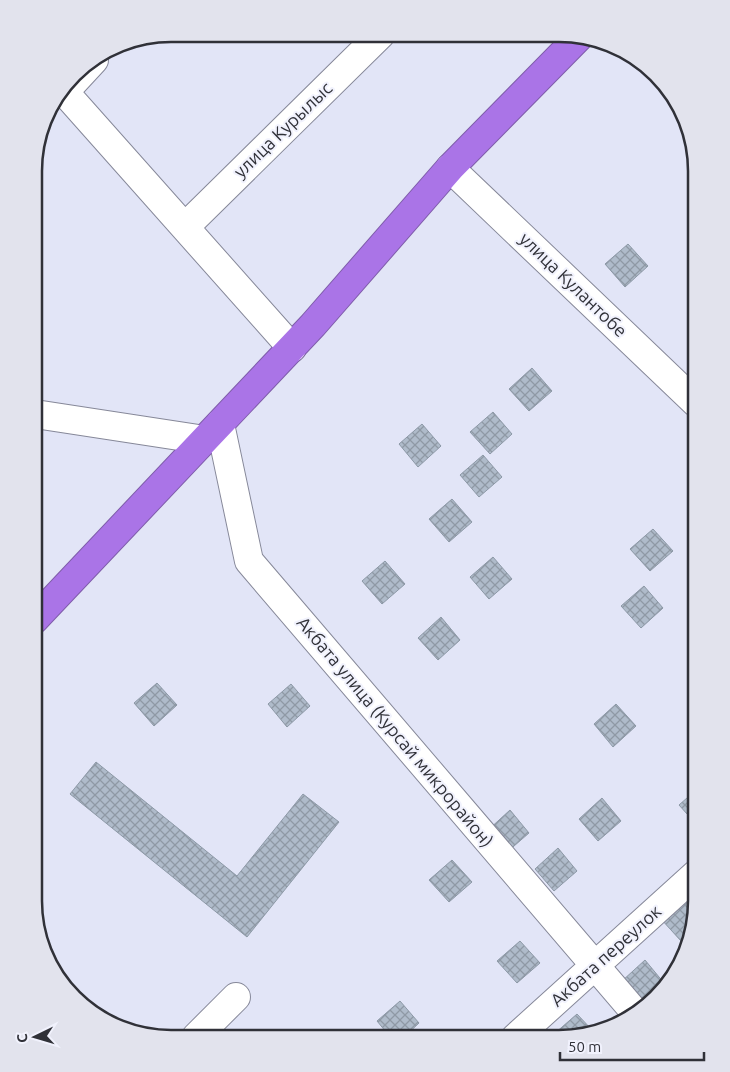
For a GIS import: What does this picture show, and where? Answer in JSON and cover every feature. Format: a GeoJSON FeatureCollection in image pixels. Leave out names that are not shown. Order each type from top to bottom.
{"type":"FeatureCollection","features":[{"type":"Feature","properties":{"kind":"highway"},"geometry":{"type":"LineString","coordinates":[[42,612],[292,348],[450,168],[572,44]]}},
{"type":"Feature","properties":{"kind":"street","name":"улица Курылыс"},"geometry":{"type":"LineString","coordinates":[[185,227],[373,42]]}},
{"type":"Feature","properties":{"kind":"street"},"geometry":{"type":"LineString","coordinates":[[68,95],[292,348]]}},
{"type":"Feature","properties":{"kind":"street","name":"улица Кулантобе"},"geometry":{"type":"LineString","coordinates":[[450,168],[688,395]]}},
{"type":"Feature","properties":{"kind":"street"},"geometry":{"type":"LineString","coordinates":[[42,415],[212,432]]}},
{"type":"Feature","properties":{"kind":"street","name":"Акбата улица (Курсай микрорайон)"},"geometry":{"type":"LineString","coordinates":[[212,432],[249,560],[631,1007]]}},
{"type":"Feature","properties":{"kind":"street","name":"Акбата переулок"},"geometry":{"type":"LineString","coordinates":[[524,1030],[687,882]]}},
{"type":"Feature","properties":{"kind":"street"},"geometry":{"type":"LineString","coordinates":[[203,1030],[236,997]]}},
{"type":"Feature","properties":{"kind":"building"},"geometry":{"type":"Polygon","coordinates":[[[628,244],[648,266],[625,287],[605,264],[628,244]]]}},
{"type":"Feature","properties":{"kind":"building"},"geometry":{"type":"Polygon","coordinates":[[[532,368],[552,391],[529,411],[509,389],[532,368]]]}},
{"type":"Feature","properties":{"kind":"building"},"geometry":{"type":"Polygon","coordinates":[[[493,412],[512,434],[490,454],[470,432],[493,412]]]}},
{"type":"Feature","properties":{"kind":"building"},"geometry":{"type":"Polygon","coordinates":[[[422,424],[441,446],[418,467],[399,444],[422,424]]]}},
{"type":"Feature","properties":{"kind":"building"},"geometry":{"type":"Polygon","coordinates":[[[483,455],[502,477],[479,497],[460,475],[483,455]]]}},
{"type":"Feature","properties":{"kind":"building"},"geometry":{"type":"Polygon","coordinates":[[[452,499],[472,522],[449,542],[429,519],[452,499]]]}},
{"type":"Feature","properties":{"kind":"building"},"geometry":{"type":"Polygon","coordinates":[[[653,529],[673,551],[650,571],[630,549],[653,529]]]}},
{"type":"Feature","properties":{"kind":"building"},"geometry":{"type":"Polygon","coordinates":[[[493,557],[512,579],[489,599],[470,577],[493,557]]]}},
{"type":"Feature","properties":{"kind":"building"},"geometry":{"type":"Polygon","coordinates":[[[385,561],[405,584],[382,604],[362,581],[385,561]]]}},
{"type":"Feature","properties":{"kind":"building"},"geometry":{"type":"Polygon","coordinates":[[[644,586],[663,608],[641,628],[621,606],[644,586]]]}},
{"type":"Feature","properties":{"kind":"building"},"geometry":{"type":"Polygon","coordinates":[[[441,617],[460,640],[438,660],[418,638],[441,617]]]}},
{"type":"Feature","properties":{"kind":"building"},"geometry":{"type":"Polygon","coordinates":[[[157,683],[177,705],[154,726],[134,703],[157,683]]]}},
{"type":"Feature","properties":{"kind":"building"},"geometry":{"type":"Polygon","coordinates":[[[291,684],[310,706],[287,727],[268,704],[291,684]]]}},
{"type":"Feature","properties":{"kind":"building"},"geometry":{"type":"Polygon","coordinates":[[[616,704],[636,726],[613,747],[594,724],[616,704]]]}},
{"type":"Feature","properties":{"kind":"building"},"geometry":{"type":"Polygon","coordinates":[[[96,762],[237,876],[303,794],[339,822],[247,937],[70,794],[96,762]]]}},
{"type":"Feature","properties":{"kind":"building"},"geometry":{"type":"Polygon","coordinates":[[[602,798],[621,821],[598,841],[579,819],[602,798]]]}},
{"type":"Feature","properties":{"kind":"building"},"geometry":{"type":"Polygon","coordinates":[[[687,798],[687,814],[679,805],[687,798]]]}},
{"type":"Feature","properties":{"kind":"building"},"geometry":{"type":"Polygon","coordinates":[[[510,810],[529,833],[506,853],[487,831],[510,810]]]}},
{"type":"Feature","properties":{"kind":"building"},"geometry":{"type":"Polygon","coordinates":[[[558,848],[577,871],[554,891],[535,869],[558,848]]]}},
{"type":"Feature","properties":{"kind":"building"},"geometry":{"type":"Polygon","coordinates":[[[452,860],[472,882],[449,902],[429,880],[452,860]]]}},
{"type":"Feature","properties":{"kind":"building"},"geometry":{"type":"Polygon","coordinates":[[[684,898],[687,902],[685,926],[681,941],[661,919],[684,898]]]}},
{"type":"Feature","properties":{"kind":"building"},"geometry":{"type":"Polygon","coordinates":[[[520,941],[540,963],[517,983],[497,961],[520,941]]]}},
{"type":"Feature","properties":{"kind":"building"},"geometry":{"type":"Polygon","coordinates":[[[645,960],[661,979],[640,1000],[622,981],[645,960]]]}},
{"type":"Feature","properties":{"kind":"building"},"geometry":{"type":"Polygon","coordinates":[[[400,1001],[419,1023],[412,1030],[384,1030],[377,1021],[400,1001]]]}},
{"type":"Feature","properties":{"kind":"building"},"geometry":{"type":"Polygon","coordinates":[[[577,1014],[588,1026],[584,1027],[559,1030],[577,1014]]]}}]}
